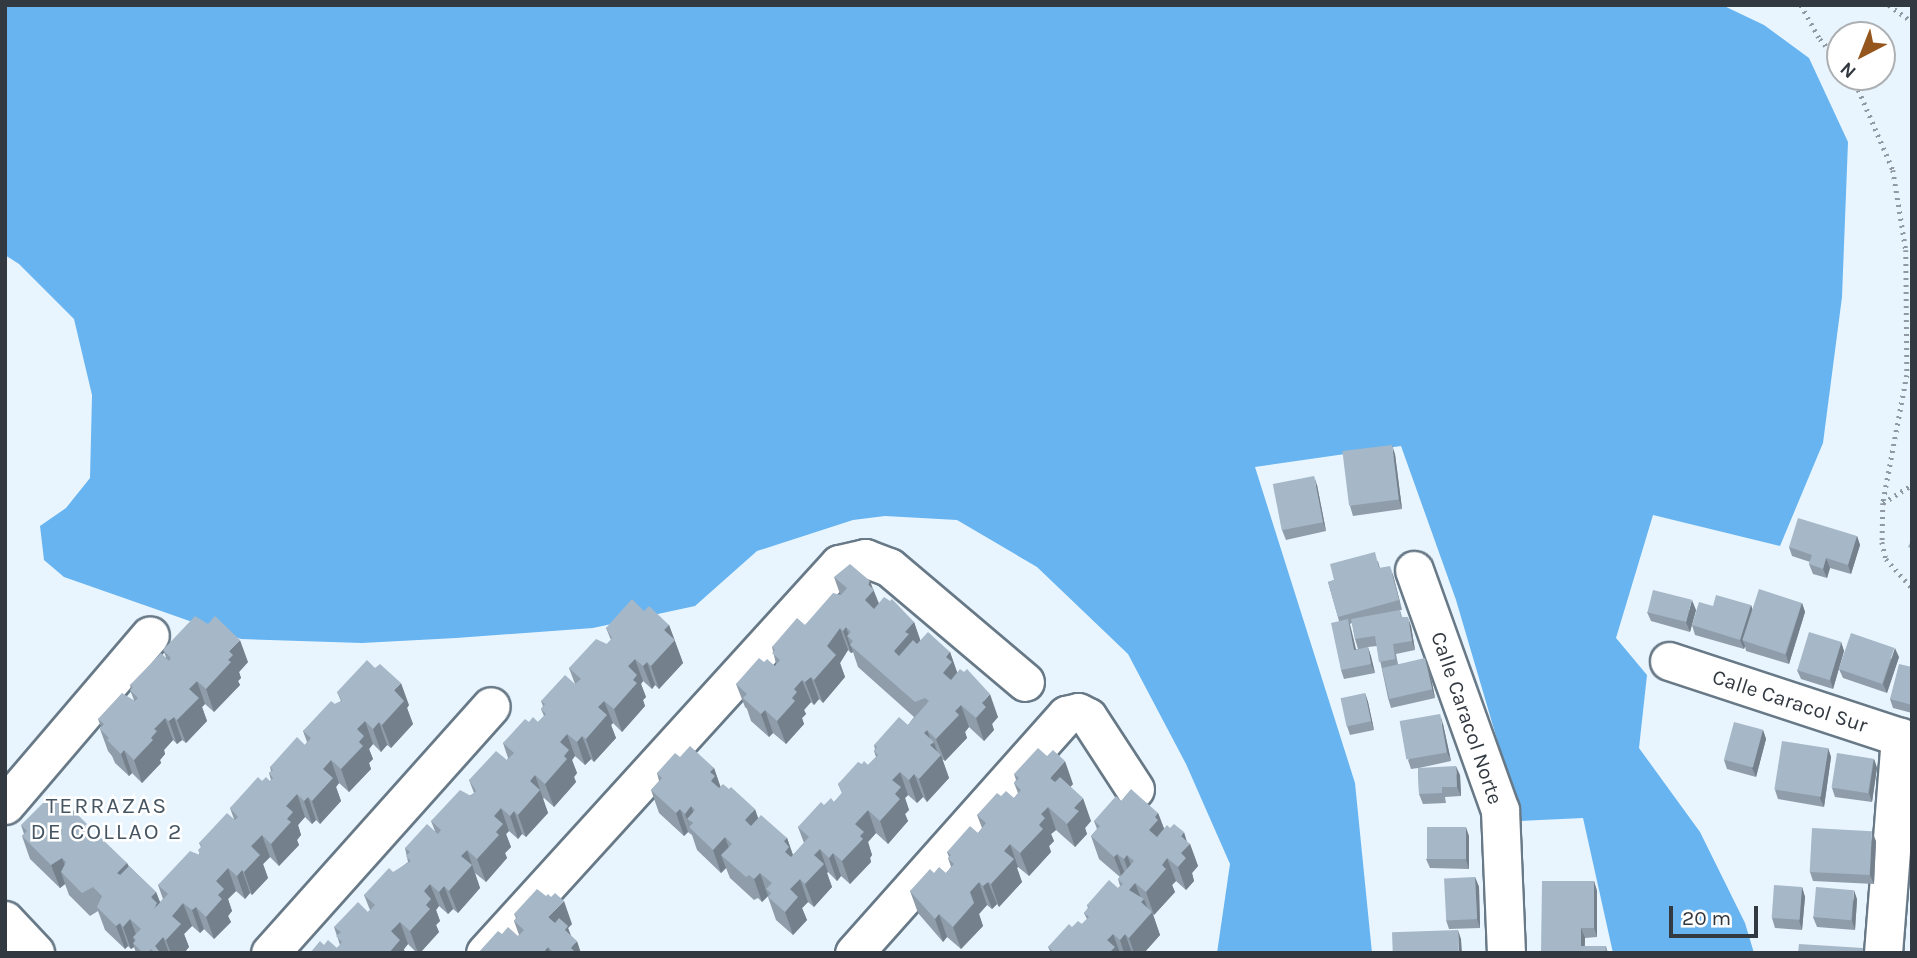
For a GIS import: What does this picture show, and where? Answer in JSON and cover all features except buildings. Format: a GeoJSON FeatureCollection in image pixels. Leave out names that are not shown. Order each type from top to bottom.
{"type":"FeatureCollection","features":[{"type":"Feature","properties":{"kind":"main road"},"geometry":{"type":"LineString","coordinates":[[5,921],[35,953]]}},
{"type":"Feature","properties":{"kind":"street"},"geometry":{"type":"LineString","coordinates":[[485,953],[839,564],[864,558],[889,567],[1025,682]]}},
{"type":"Feature","properties":{"kind":"street","name":"Calle Caracol Norte"},"geometry":{"type":"LineString","coordinates":[[1415,570],[1500,810],[1506,953]]}},
{"type":"Feature","properties":{"kind":"street"},"geometry":{"type":"LineString","coordinates":[[5,805],[150,635]]}},
{"type":"Feature","properties":{"kind":"street","name":"Calle Caracol Sur"},"geometry":{"type":"LineString","coordinates":[[1669,661],[1906,739]]}},
{"type":"Feature","properties":{"kind":"street"},"geometry":{"type":"LineString","coordinates":[[270,953],[491,706]]}},
{"type":"Feature","properties":{"kind":"street"},"geometry":{"type":"LineString","coordinates":[[854,953],[1066,715],[1078,712],[1088,717],[1135,789]]}},
{"type":"Feature","properties":{"kind":"street"},"geometry":{"type":"LineString","coordinates":[[1883,953],[1906,739]]}},
{"type":"Feature","properties":{"kind":"path"},"geometry":{"type":"LineString","coordinates":[[1801,5],[1826,46]]}},
{"type":"Feature","properties":{"kind":"path"},"geometry":{"type":"LineString","coordinates":[[1889,5],[1912,22]]}},
{"type":"Feature","properties":{"kind":"path"},"geometry":{"type":"LineString","coordinates":[[1859,91],[1893,170],[1906,250],[1907,375],[1883,503],[1882,542],[1886,559],[1912,588]]}},
{"type":"Feature","properties":{"kind":"path"},"geometry":{"type":"LineString","coordinates":[[1883,503],[1912,485]]}},
{"type":"Feature","properties":{"kind":"shaded area"},"geometry":{"type":"Polygon","coordinates":[[[5,5],[1722,5],[1764,25],[1809,58],[1848,142],[1842,297],[1823,443],[1780,546],[1653,515],[1616,638],[1647,675],[1639,748],[1700,832],[1745,923],[1754,953],[1613,953],[1583,818],[1521,821],[1456,600],[1401,446],[1255,467],[1355,783],[1372,953],[1217,953],[1230,864],[1186,764],[1128,654],[1037,567],[957,520],[885,516],[853,520],[757,551],[695,606],[593,628],[456,638],[362,643],[241,639],[64,577],[44,560],[40,526],[66,508],[90,478],[92,395],[74,319],[19,264],[5,255],[5,5]]]}},
{"type":"Feature","properties":{"kind":"district","name":"TERRAZAS DE COLLAO 2"},"geometry":{"type":"Point","coordinates":[107,819]}}]}
